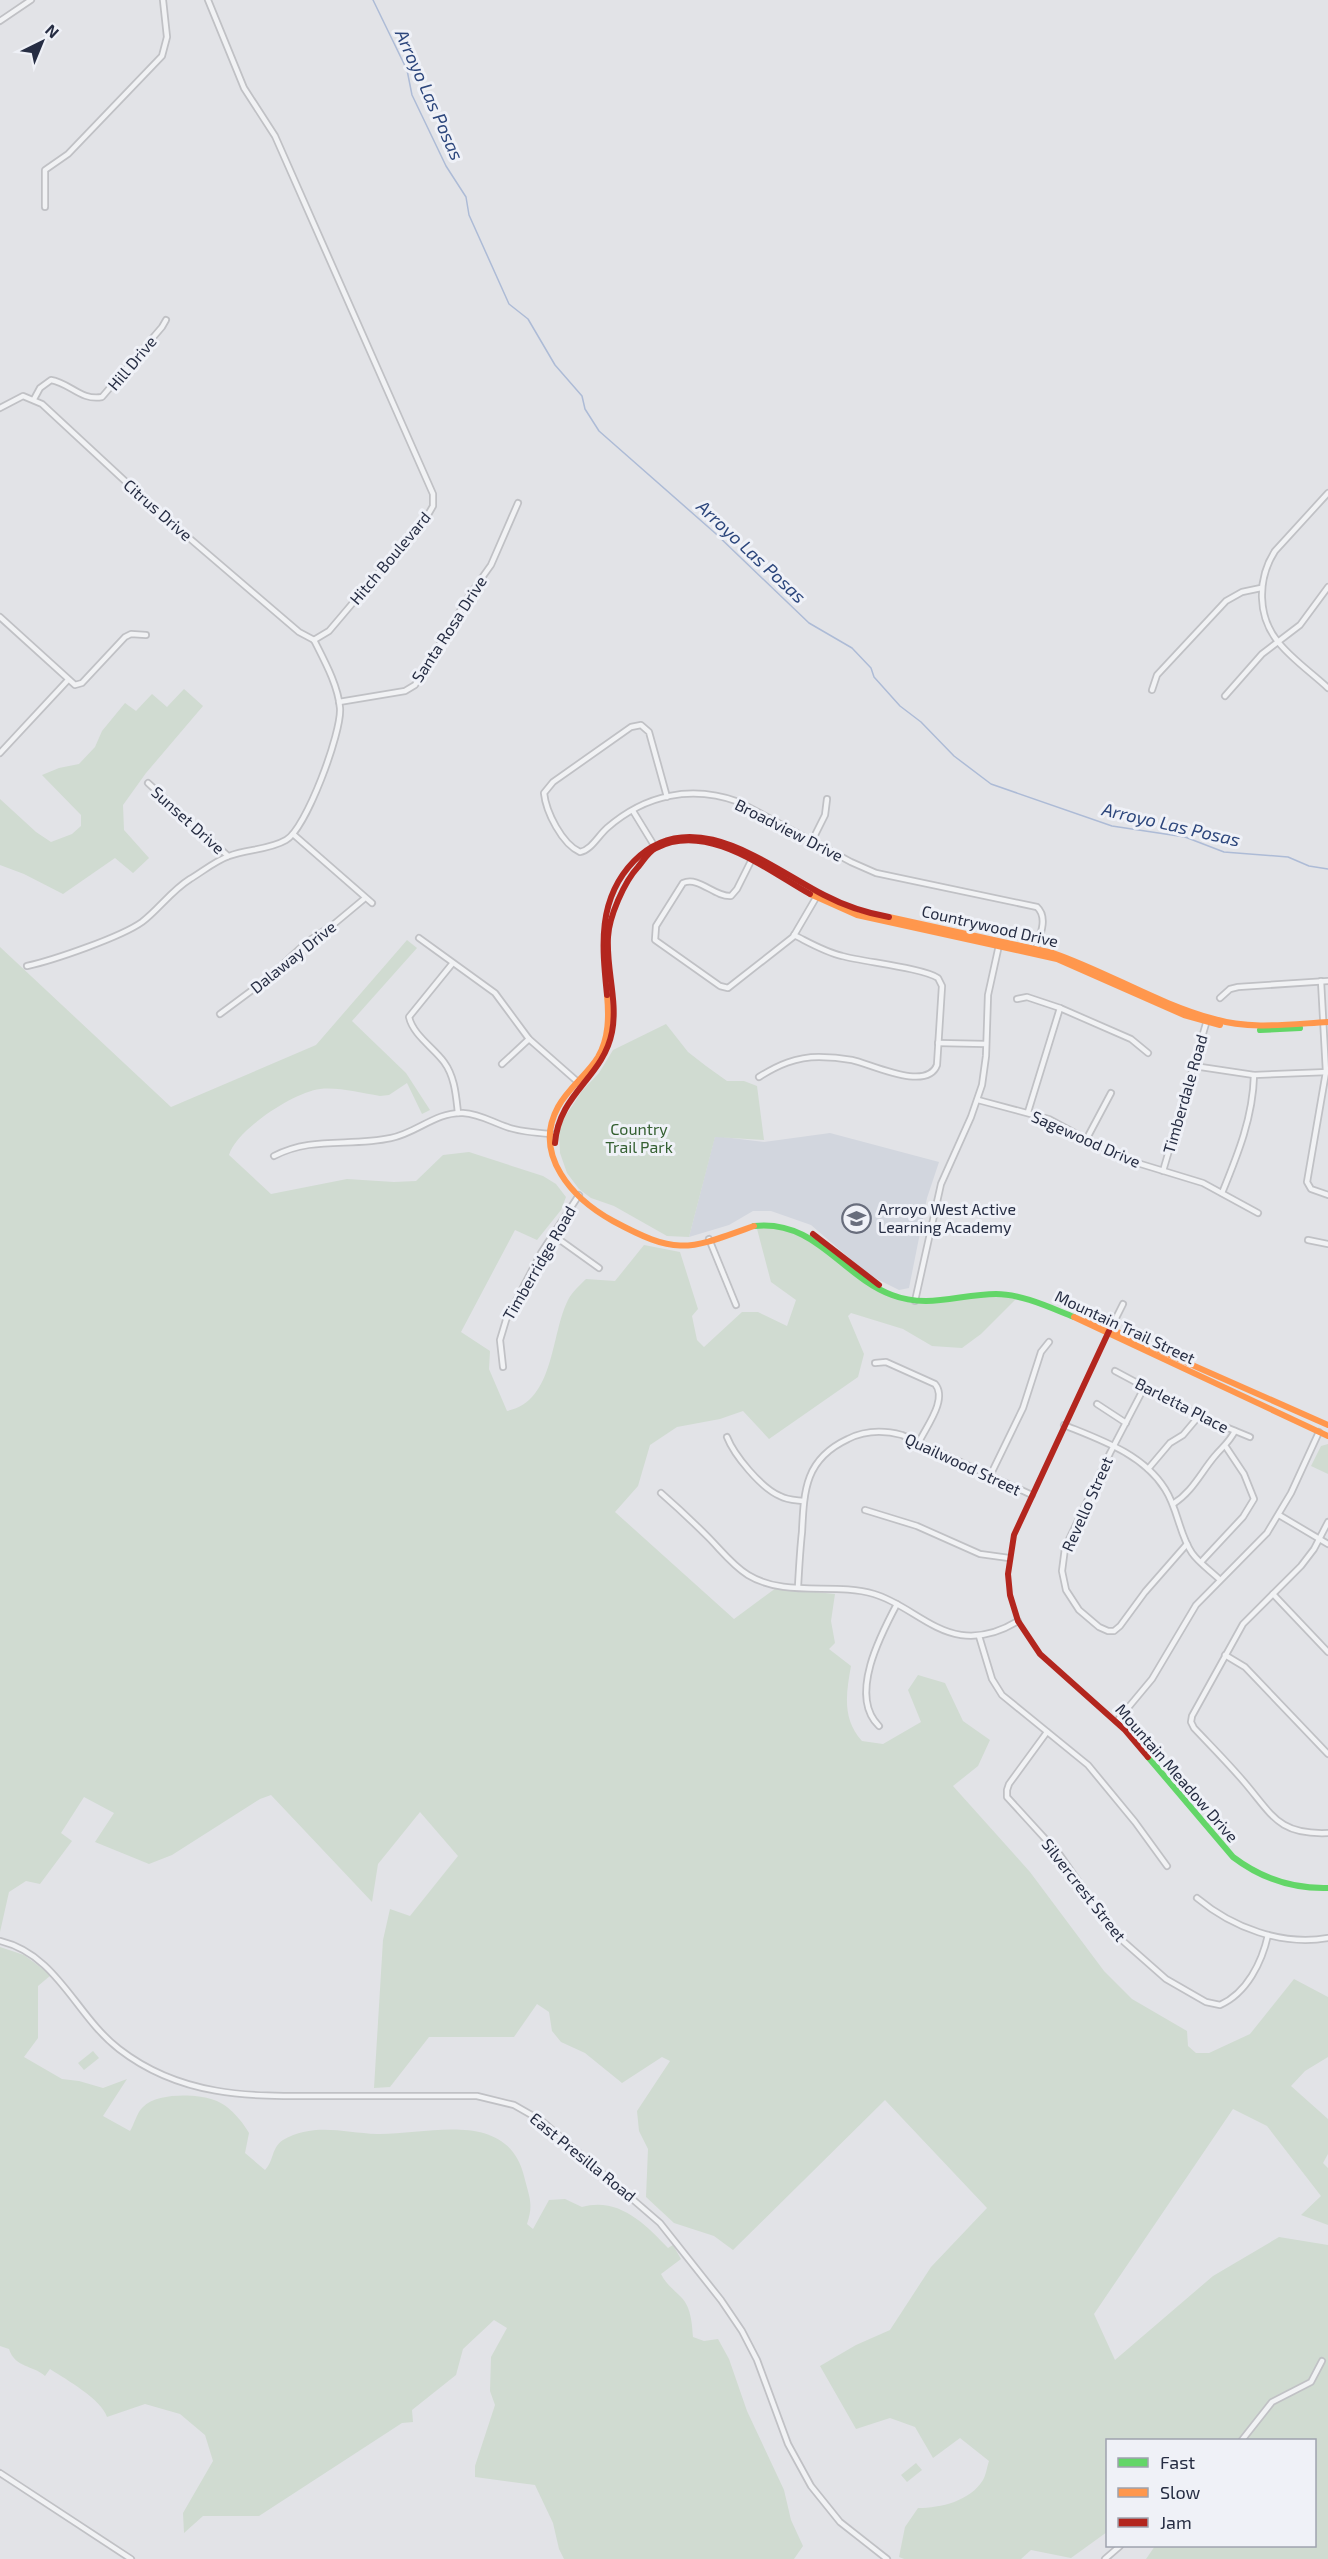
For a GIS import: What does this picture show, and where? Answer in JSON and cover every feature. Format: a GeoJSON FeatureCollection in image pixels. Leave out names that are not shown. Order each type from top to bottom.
{"type":"FeatureCollection","features":[{"type":"Feature","properties":{"kind":"street"},"geometry":{"type":"LineString","coordinates":[[0,21],[31,0]]}},
{"type":"Feature","properties":{"kind":"street"},"geometry":{"type":"LineString","coordinates":[[45,207],[45,170],[68,154],[162,56],[167,37],[163,0]]}},
{"type":"Feature","properties":{"kind":"street","name":"Hitch Boulevard"},"geometry":{"type":"LineString","coordinates":[[208,0],[244,88],[275,136],[433,494],[433,506],[429,513],[329,631],[314,640]]}},
{"type":"Feature","properties":{"kind":"street","name":"Hill Drive"},"geometry":{"type":"LineString","coordinates":[[34,399],[40,388],[51,380],[85,396],[102,397],[166,320]]}},
{"type":"Feature","properties":{"kind":"street"},"geometry":{"type":"LineString","coordinates":[[0,408],[23,396],[34,399]]}},
{"type":"Feature","properties":{"kind":"street","name":"Citrus Drive"},"geometry":{"type":"LineString","coordinates":[[34,399],[229,572],[299,632],[314,640]]}},
{"type":"Feature","properties":{"kind":"street"},"geometry":{"type":"LineString","coordinates":[[1328,493],[1275,551],[1269,560],[1261,588],[1265,615],[1279,643],[1328,688]]}},
{"type":"Feature","properties":{"kind":"street","name":"Santa Rosa Drive"},"geometry":{"type":"LineString","coordinates":[[339,702],[405,691],[415,685],[469,596],[492,565],[518,503]]}},
{"type":"Feature","properties":{"kind":"street"},"geometry":{"type":"LineString","coordinates":[[1225,696],[1262,654],[1300,625],[1326,594],[1328,587]]}},
{"type":"Feature","properties":{"kind":"street"},"geometry":{"type":"LineString","coordinates":[[1152,690],[1157,675],[1226,600],[1242,592],[1261,588]]}},
{"type":"Feature","properties":{"kind":"street"},"geometry":{"type":"LineString","coordinates":[[0,617],[75,685],[80,684],[125,637],[131,634],[146,635]]}},
{"type":"Feature","properties":{"kind":"street"},"geometry":{"type":"LineString","coordinates":[[27,966],[56,957],[140,923],[182,884],[228,856],[284,841],[293,834],[300,825],[334,745],[340,717],[339,702],[334,686],[314,640]]}},
{"type":"Feature","properties":{"kind":"street"},"geometry":{"type":"LineString","coordinates":[[0,753],[68,680]]}},
{"type":"Feature","properties":{"kind":"street","name":"Broadview Drive"},"geometry":{"type":"LineString","coordinates":[[668,797],[649,732],[641,725],[625,731],[545,790],[545,801],[554,821],[570,846],[580,852],[588,848],[607,828],[633,811],[668,797],[696,792],[720,795],[752,809],[851,862],[886,876],[1037,907],[1041,911],[1043,920],[1035,950]]}},
{"type":"Feature","properties":{"kind":"street","name":"Sunset Drive"},"geometry":{"type":"LineString","coordinates":[[148,783],[228,856]]}},
{"type":"Feature","properties":{"kind":"street"},"geometry":{"type":"LineString","coordinates":[[812,841],[825,815],[827,799]]}},
{"type":"Feature","properties":{"kind":"street"},"geometry":{"type":"LineString","coordinates":[[633,811],[654,846]]}},
{"type":"Feature","properties":{"kind":"street"},"geometry":{"type":"LineString","coordinates":[[293,834],[372,903]]}},
{"type":"Feature","properties":{"kind":"street","name":"Countrywood Drive"},"geometry":{"type":"LineString","coordinates":[[654,846],[685,835],[701,835],[721,840],[817,895],[859,911],[1079,962],[1207,1020],[1255,1025],[1325,1024]]}},
{"type":"Feature","properties":{"kind":"street","name":"Mountain Trail Street"},"geometry":{"type":"LineString","coordinates":[[654,846],[638,857],[623,877],[607,916],[602,946],[608,1030],[599,1055],[556,1111],[553,1135],[554,1161],[563,1181],[578,1197],[658,1243],[673,1247],[690,1247],[756,1225],[788,1227],[812,1238],[873,1286],[891,1295],[915,1300],[943,1299],[982,1292],[1004,1291],[1051,1304],[1328,1425]]}},
{"type":"Feature","properties":{"kind":"street"},"geometry":{"type":"LineString","coordinates":[[752,859],[731,896],[717,894],[694,882],[683,883],[656,926],[654,936],[658,943],[720,986],[728,988],[783,947],[795,935],[817,895]]}},
{"type":"Feature","properties":{"kind":"street","name":"Dalaway Drive"},"geometry":{"type":"LineString","coordinates":[[220,1014],[267,979],[307,942],[334,924],[364,898]]}},
{"type":"Feature","properties":{"kind":"street"},"geometry":{"type":"LineString","coordinates":[[759,1077],[786,1062],[817,1057],[851,1059],[885,1071],[924,1077],[931,1075],[936,1069],[942,987],[938,978],[826,951],[795,935]]}},
{"type":"Feature","properties":{"kind":"street"},"geometry":{"type":"LineString","coordinates":[[419,938],[428,942],[453,964],[495,993],[529,1039],[579,1083]]}},
{"type":"Feature","properties":{"kind":"street"},"geometry":{"type":"LineString","coordinates":[[915,1300],[941,1184],[978,1100],[985,1071],[988,995],[999,943]]}},
{"type":"Feature","properties":{"kind":"street"},"geometry":{"type":"LineString","coordinates":[[453,964],[409,1017],[413,1028],[431,1045],[448,1068],[458,1113]]}},
{"type":"Feature","properties":{"kind":"street"},"geometry":{"type":"LineString","coordinates":[[1321,981],[1327,1072],[1307,1182],[1311,1189],[1328,1195]]}},
{"type":"Feature","properties":{"kind":"street"},"geometry":{"type":"LineString","coordinates":[[1220,998],[1230,989],[1238,987],[1328,981]]}},
{"type":"Feature","properties":{"kind":"street"},"geometry":{"type":"LineString","coordinates":[[1017,999],[1027,997],[1060,1008],[1131,1039],[1148,1053]]}},
{"type":"Feature","properties":{"kind":"street"},"geometry":{"type":"LineString","coordinates":[[1028,1112],[1060,1008]]}},
{"type":"Feature","properties":{"kind":"street","name":"Timberdale Road"},"geometry":{"type":"LineString","coordinates":[[1164,1171],[1207,1020]]}},
{"type":"Feature","properties":{"kind":"street"},"geometry":{"type":"LineString","coordinates":[[502,1064],[529,1039]]}},
{"type":"Feature","properties":{"kind":"street"},"geometry":{"type":"LineString","coordinates":[[938,1043],[986,1044]]}},
{"type":"Feature","properties":{"kind":"street"},"geometry":{"type":"LineString","coordinates":[[1194,1066],[1254,1075],[1327,1072]]}},
{"type":"Feature","properties":{"kind":"street"},"geometry":{"type":"LineString","coordinates":[[1222,1193],[1243,1142],[1252,1101],[1254,1075]]}},
{"type":"Feature","properties":{"kind":"street"},"geometry":{"type":"LineString","coordinates":[[1086,1140],[1111,1093]]}},
{"type":"Feature","properties":{"kind":"street","name":"Sagewood Drive"},"geometry":{"type":"LineString","coordinates":[[978,1100],[1049,1119],[1121,1158],[1194,1180],[1258,1213]]}},
{"type":"Feature","properties":{"kind":"street"},"geometry":{"type":"LineString","coordinates":[[274,1156],[299,1145],[388,1139],[404,1134],[434,1118],[458,1113],[479,1115],[522,1131],[553,1135]]}},
{"type":"Feature","properties":{"kind":"street","name":"Timberridge Road"},"geometry":{"type":"LineString","coordinates":[[502,1367],[500,1346],[504,1326],[541,1253],[578,1197]]}},
{"type":"Feature","properties":{"kind":"street"},"geometry":{"type":"LineString","coordinates":[[553,1235],[599,1268]]}},
{"type":"Feature","properties":{"kind":"street"},"geometry":{"type":"LineString","coordinates":[[1308,1240],[1328,1244]]}},
{"type":"Feature","properties":{"kind":"street"},"geometry":{"type":"LineString","coordinates":[[710,1241],[736,1305]]}},
{"type":"Feature","properties":{"kind":"street","name":"Mountain Meadow Drive"},"geometry":{"type":"LineString","coordinates":[[1122,1304],[1014,1535],[1009,1558],[1009,1589],[1018,1621],[1040,1654],[1117,1721],[1221,1845],[1242,1865],[1264,1878],[1288,1886],[1308,1889],[1328,1888]]}},
{"type":"Feature","properties":{"kind":"street","name":"Mountain Trail Street"},"geometry":{"type":"LineString","coordinates":[[1110,1330],[1328,1436]]}},
{"type":"Feature","properties":{"kind":"street"},"geometry":{"type":"LineString","coordinates":[[990,1476],[1023,1408],[1040,1356],[1049,1342]]}},
{"type":"Feature","properties":{"kind":"street"},"geometry":{"type":"LineString","coordinates":[[875,1363],[884,1362],[894,1366],[935,1384],[939,1389],[940,1399],[919,1442]]}},
{"type":"Feature","properties":{"kind":"street","name":"Barletta Place"},"geometry":{"type":"LineString","coordinates":[[1115,1371],[1199,1416],[1250,1437]]}},
{"type":"Feature","properties":{"kind":"street","name":"Revello Street"},"geometry":{"type":"LineString","coordinates":[[1145,1386],[1073,1530],[1063,1557],[1064,1581],[1069,1596],[1079,1610],[1103,1630],[1117,1629],[1187,1544]]}},
{"type":"Feature","properties":{"kind":"street"},"geometry":{"type":"LineString","coordinates":[[1097,1404],[1126,1423]]}},
{"type":"Feature","properties":{"kind":"street"},"geometry":{"type":"LineString","coordinates":[[1148,1469],[1170,1443],[1183,1435],[1199,1416]]}},
{"type":"Feature","properties":{"kind":"street"},"geometry":{"type":"LineString","coordinates":[[1064,1425],[1131,1455],[1148,1469],[1162,1485],[1173,1504],[1187,1544],[1201,1562],[1219,1579]]}},
{"type":"Feature","properties":{"kind":"street","name":"Quailwood Street"},"geometry":{"type":"LineString","coordinates":[[798,1587],[803,1501],[809,1476],[827,1451],[863,1433],[880,1431],[919,1442],[1032,1495]]}},
{"type":"Feature","properties":{"kind":"street"},"geometry":{"type":"LineString","coordinates":[[1173,1504],[1189,1492],[1215,1455],[1227,1447],[1235,1431]]}},
{"type":"Feature","properties":{"kind":"street"},"geometry":{"type":"LineString","coordinates":[[1117,1721],[1152,1679],[1196,1605],[1219,1579],[1256,1546],[1279,1515],[1319,1432]]}},
{"type":"Feature","properties":{"kind":"street"},"geometry":{"type":"LineString","coordinates":[[727,1437],[733,1451],[769,1489],[783,1498],[803,1501]]}},
{"type":"Feature","properties":{"kind":"street"},"geometry":{"type":"LineString","coordinates":[[1201,1562],[1243,1517],[1254,1499],[1244,1474],[1227,1447]]}},
{"type":"Feature","properties":{"kind":"street"},"geometry":{"type":"LineString","coordinates":[[661,1493],[736,1566],[749,1575],[773,1585],[865,1591],[897,1604],[945,1630],[961,1635],[980,1636],[1003,1630],[1018,1621]]}},
{"type":"Feature","properties":{"kind":"street"},"geometry":{"type":"LineString","coordinates":[[865,1510],[917,1526],[980,1554],[1009,1558]]}},
{"type":"Feature","properties":{"kind":"street"},"geometry":{"type":"LineString","coordinates":[[1279,1515],[1328,1544]]}},
{"type":"Feature","properties":{"kind":"street"},"geometry":{"type":"LineString","coordinates":[[1328,1522],[1301,1566],[1251,1614],[1225,1655],[1192,1716],[1193,1726],[1276,1820],[1302,1832],[1328,1833]]}},
{"type":"Feature","properties":{"kind":"street"},"geometry":{"type":"LineString","coordinates":[[1274,1594],[1328,1652]]}},
{"type":"Feature","properties":{"kind":"street"},"geometry":{"type":"LineString","coordinates":[[879,1726],[871,1718],[869,1710],[868,1674],[876,1646],[897,1604]]}},
{"type":"Feature","properties":{"kind":"street"},"geometry":{"type":"LineString","coordinates":[[980,1636],[989,1670],[999,1690],[1011,1704],[1078,1754],[1135,1822],[1167,1866]]}},
{"type":"Feature","properties":{"kind":"street"},"geometry":{"type":"LineString","coordinates":[[1225,1655],[1245,1667],[1328,1754]]}},
{"type":"Feature","properties":{"kind":"street","name":"Silvercrest Street"},"geometry":{"type":"LineString","coordinates":[[1047,1732],[1009,1784],[1006,1790],[1007,1797],[1060,1855],[1105,1921],[1148,1965],[1202,2000],[1220,2006],[1254,1972],[1263,1955],[1268,1935]]}},
{"type":"Feature","properties":{"kind":"street"},"geometry":{"type":"LineString","coordinates":[[1197,1898],[1234,1921],[1268,1935],[1296,1940],[1328,1938]]}},
{"type":"Feature","properties":{"kind":"street","name":"East Presilla Road"},"geometry":{"type":"LineString","coordinates":[[0,1941],[24,1950],[45,1964],[90,2021],[118,2048],[148,2068],[187,2085],[243,2096],[477,2096],[514,2105],[549,2126],[651,2213],[721,2300],[758,2360],[788,2444],[804,2475],[840,2522],[887,2559]]}},
{"type":"Feature","properties":{"kind":"street"},"geometry":{"type":"LineString","coordinates":[[1243,2439],[1272,2402],[1311,2382],[1322,2361]]}},
{"type":"Feature","properties":{"kind":"street"},"geometry":{"type":"LineString","coordinates":[[0,2473],[131,2559]]}},
{"type":"Feature","properties":{"kind":"street"},"geometry":{"type":"LineString","coordinates":[[1105,2559],[1119,2547]]}},
{"type":"Feature","properties":{"kind":"shaded area","name":"Arroyo West Active Learning Academy"},"geometry":{"type":"Polygon","coordinates":[[[830,1133],[939,1162],[927,1198],[909,1288],[899,1290],[869,1275],[811,1225],[771,1211],[753,1211],[729,1225],[689,1237],[715,1136],[764,1142],[830,1133]]]}},
{"type":"Feature","properties":{"kind":"green space"},"geometry":{"type":"Polygon","coordinates":[[[184,689],[203,706],[146,773],[123,805],[124,830],[149,858],[133,873],[115,858],[63,894],[24,874],[0,865],[0,799],[36,832],[51,842],[72,834],[81,826],[81,815],[42,775],[59,768],[79,764],[95,747],[102,731],[125,703],[136,711],[152,694],[167,707],[184,689]]]}},
{"type":"Feature","properties":{"kind":"green space"},"geometry":{"type":"Polygon","coordinates":[[[407,940],[417,948],[352,1021],[406,1073],[430,1110],[422,1114],[407,1083],[389,1095],[320,1089],[296,1097],[254,1124],[234,1145],[229,1155],[271,1194],[347,1179],[416,1181],[443,1155],[469,1152],[543,1176],[556,1184],[566,1197],[561,1210],[537,1240],[515,1230],[461,1332],[490,1351],[489,1369],[507,1411],[523,1405],[543,1381],[562,1315],[574,1291],[586,1279],[615,1281],[644,1245],[680,1252],[698,1309],[692,1316],[697,1340],[704,1347],[742,1312],[758,1312],[787,1326],[796,1300],[771,1282],[756,1225],[799,1231],[867,1283],[915,1301],[987,1294],[1018,1297],[981,1334],[962,1348],[932,1346],[903,1329],[851,1313],[848,1316],[864,1354],[858,1377],[769,1439],[743,1411],[720,1419],[677,1427],[650,1445],[638,1486],[615,1512],[734,1619],[776,1588],[835,1594],[831,1621],[835,1643],[829,1649],[851,1666],[847,1696],[848,1715],[862,1741],[883,1744],[921,1722],[908,1690],[918,1675],[945,1683],[963,1721],[990,1740],[978,1766],[953,1786],[1030,1872],[1104,1971],[1132,1999],[1187,2031],[1188,2046],[1196,2053],[1209,2053],[1250,2034],[1294,1979],[1328,1997],[1328,2057],[1305,2071],[1291,2086],[1328,2119],[1328,2154],[1323,2163],[1328,2168],[1328,2225],[1301,2215],[1321,2196],[1267,2126],[1233,2109],[1094,2314],[1115,2360],[1213,2276],[1279,2237],[1328,2245],[1328,2559],[1146,2559],[1154,2547],[1316,2547],[1316,2439],[1106,2439],[1106,2533],[1071,2558],[1031,2550],[1021,2559],[904,2559],[899,2557],[905,2527],[918,2508],[945,2505],[971,2493],[983,2480],[989,2461],[960,2438],[933,2458],[915,2427],[890,2418],[856,2429],[820,2366],[856,2345],[890,2330],[931,2267],[987,2208],[885,2100],[733,2250],[714,2236],[674,2223],[646,2197],[648,2149],[639,2131],[637,2111],[670,2061],[662,2057],[622,2083],[585,2053],[561,2042],[552,2031],[549,2012],[537,2004],[514,2037],[429,2037],[390,2087],[374,2088],[383,1940],[390,1909],[410,1916],[458,1856],[420,1812],[378,1864],[372,1902],[271,1795],[260,1799],[172,1855],[149,1864],[95,1842],[114,1813],[84,1797],[61,1833],[72,1841],[40,1884],[26,1881],[9,1892],[0,1932],[0,947],[171,1107],[316,1045],[407,940]]]}},
{"type":"Feature","properties":{"kind":"green space","name":"Country Trail Park"},"geometry":{"type":"Polygon","coordinates":[[[666,1024],[688,1052],[727,1081],[744,1081],[757,1086],[764,1140],[715,1137],[689,1237],[667,1236],[614,1206],[591,1198],[579,1189],[567,1173],[560,1153],[559,1132],[563,1120],[582,1091],[599,1073],[613,1050],[666,1024]]]}},
{"type":"Feature","properties":{"kind":"green space"},"geometry":{"type":"Polygon","coordinates":[[[1328,1444],[1328,1474],[1311,1466],[1321,1446],[1328,1444]]]}},
{"type":"Feature","properties":{"kind":"green space"},"geometry":{"type":"Polygon","coordinates":[[[0,1947],[24,1955],[51,1975],[38,1986],[38,2038],[24,2057],[62,2079],[103,2088],[127,2079],[103,2116],[130,2131],[137,2115],[149,2102],[166,2097],[186,2096],[211,2099],[228,2108],[242,2122],[249,2133],[245,2153],[265,2170],[279,2143],[306,2131],[330,2130],[377,2134],[463,2130],[483,2133],[501,2141],[515,2155],[524,2176],[530,2200],[527,2224],[533,2229],[549,2200],[565,2199],[582,2207],[595,2205],[619,2209],[640,2222],[668,2248],[673,2245],[681,2259],[661,2274],[687,2305],[693,2337],[704,2341],[718,2339],[729,2359],[747,2411],[784,2490],[791,2520],[803,2546],[794,2559],[564,2559],[559,2549],[553,2523],[535,2485],[475,2477],[475,2466],[495,2405],[490,2391],[491,2357],[507,2328],[494,2320],[463,2349],[456,2375],[412,2410],[413,2422],[402,2423],[259,2516],[203,2516],[184,2533],[183,2513],[213,2461],[205,2435],[180,2414],[145,2404],[107,2417],[98,2403],[74,2384],[50,2369],[45,2376],[15,2360],[9,2349],[0,2346],[0,1947]]]}},
{"type":"Feature","properties":{"kind":"green space"},"geometry":{"type":"Polygon","coordinates":[[[93,2051],[99,2058],[84,2070],[78,2063],[93,2051]]]}},
{"type":"Feature","properties":{"kind":"green space"},"geometry":{"type":"Polygon","coordinates":[[[916,2463],[922,2470],[907,2482],[901,2475],[916,2463]]]}},
{"type":"Feature","properties":{"kind":"waterway","name":"Arroyo Las Posas"},"geometry":{"type":"LineString","coordinates":[[373,0],[407,70],[412,95],[446,166],[466,197],[469,215],[509,304],[528,319],[555,365],[582,396],[585,409],[599,431],[715,533],[809,623],[852,648],[871,668],[874,677],[900,706],[921,722],[954,756],[991,784],[1112,826],[1185,837],[1224,852],[1288,857],[1309,866],[1328,869]]}},
{"type":"Feature","properties":{"kind":"traffic: fast"},"geometry":{"type":"LineString","coordinates":[[1260,1030],[1300,1028]]}},
{"type":"Feature","properties":{"kind":"traffic: fast"},"geometry":{"type":"LineString","coordinates":[[754,1226],[776,1226],[795,1231],[827,1251],[874,1286],[905,1299],[931,1301],[996,1294],[1016,1296],[1074,1317]]}},
{"type":"Feature","properties":{"kind":"traffic: fast"},"geometry":{"type":"LineString","coordinates":[[1148,1757],[1233,1857],[1266,1877],[1278,1881],[1302,1887],[1328,1888]]}},
{"type":"Feature","properties":{"kind":"traffic: slow"},"geometry":{"type":"LineString","coordinates":[[810,894],[857,915],[1057,959],[1184,1015],[1220,1025]]}},
{"type":"Feature","properties":{"kind":"traffic: slow"},"geometry":{"type":"LineString","coordinates":[[889,917],[1053,953],[1153,997],[1214,1019],[1242,1024],[1271,1025],[1328,1022]]}},
{"type":"Feature","properties":{"kind":"traffic: slow"},"geometry":{"type":"LineString","coordinates":[[607,995],[607,1027],[602,1050],[594,1064],[562,1100],[551,1125],[550,1142],[553,1158],[561,1174],[571,1188],[598,1212],[653,1240],[683,1246],[713,1240],[754,1226]]}},
{"type":"Feature","properties":{"kind":"traffic: slow"},"geometry":{"type":"LineString","coordinates":[[1074,1317],[1328,1436]]}},
{"type":"Feature","properties":{"kind":"traffic: slow"},"geometry":{"type":"LineString","coordinates":[[1088,1319],[1328,1425]]}},
{"type":"Feature","properties":{"kind":"traffic: jam"},"geometry":{"type":"LineString","coordinates":[[607,995],[604,941],[608,907],[613,891],[634,861],[657,844],[680,837],[705,838],[730,845],[755,856],[840,903],[889,917]]}},
{"type":"Feature","properties":{"kind":"traffic: jam"},"geometry":{"type":"LineString","coordinates":[[555,1143],[564,1111],[600,1062],[607,1048],[612,1032],[614,1009],[608,949],[609,929],[623,890],[651,851],[675,841],[696,840],[716,844],[756,862],[810,894]]}},
{"type":"Feature","properties":{"kind":"traffic: jam"},"geometry":{"type":"LineString","coordinates":[[813,1234],[879,1285]]}},
{"type":"Feature","properties":{"kind":"traffic: jam"},"geometry":{"type":"LineString","coordinates":[[1109,1331],[1014,1535],[1008,1574],[1010,1595],[1018,1621],[1040,1654],[1125,1730],[1148,1757]]}},
{"type":"Feature","properties":{"kind":"place","name":"Arroyo West Active Learning Academy"},"geometry":{"type":"Point","coordinates":[857,1218]}}]}
